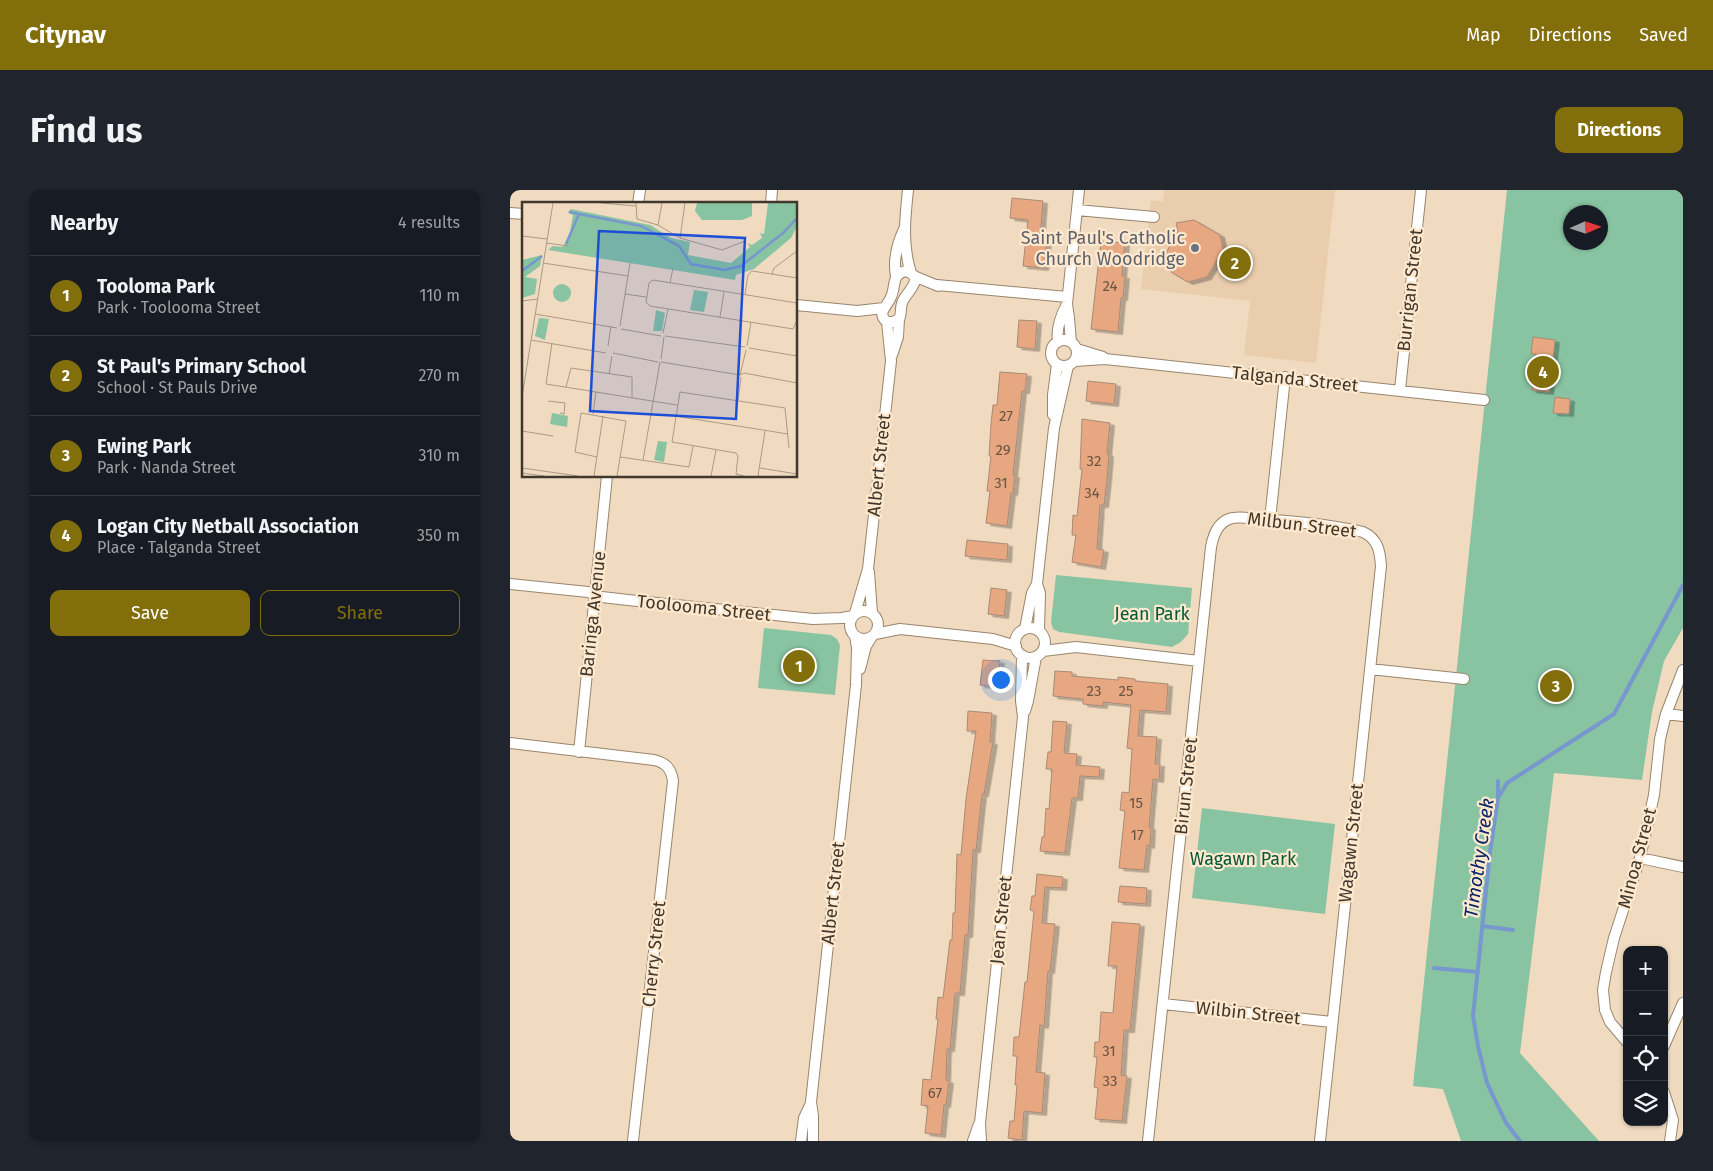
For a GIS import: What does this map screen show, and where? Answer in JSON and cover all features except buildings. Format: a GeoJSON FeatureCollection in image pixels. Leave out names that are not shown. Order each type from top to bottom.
{"type":"FeatureCollection","features":[{"type":"Feature","properties":{"kind":"street","name":"Albert Street"},"geometry":{"type":"LineString","coordinates":[[813,1141],[811,1102],[856,685],[857,648],[850,623],[868,569],[890,361],[898,337],[899,319],[904,299],[913,279],[908,262],[904,228],[908,190]]}},
{"type":"Feature","properties":{"kind":"street"},"geometry":{"type":"LineString","coordinates":[[1074,345],[1062,340],[1052,347],[1051,355],[1067,364],[1077,357],[1067,300],[1079,190]]}},
{"type":"Feature","properties":{"kind":"street","name":"Burrigan Street"},"geometry":{"type":"LineString","coordinates":[[1400,390],[1421,190]]}},
{"type":"Feature","properties":{"kind":"street"},"geometry":{"type":"LineString","coordinates":[[1077,210],[1154,217]]}},
{"type":"Feature","properties":{"kind":"street","name":"Albert Street"},"geometry":{"type":"LineString","coordinates":[[890,361],[884,316],[892,294],[896,276],[894,267],[898,242],[904,228]]}},
{"type":"Feature","properties":{"kind":"street"},"geometry":{"type":"LineString","coordinates":[[896,276],[903,271],[913,279],[938,285],[1067,300]]}},
{"type":"Feature","properties":{"kind":"street"},"geometry":{"type":"LineString","coordinates":[[1058,342],[1057,336],[1061,317],[1067,300]]}},
{"type":"Feature","properties":{"kind":"street"},"geometry":{"type":"LineString","coordinates":[[798,305],[857,311],[861,314],[884,316],[893,322],[899,319]]}},
{"type":"Feature","properties":{"kind":"street","name":"Talganda Street"},"geometry":{"type":"LineString","coordinates":[[1074,345],[1105,359]]}},
{"type":"Feature","properties":{"kind":"street","name":"Talganda Street"},"geometry":{"type":"LineString","coordinates":[[1067,364],[1105,359],[1484,400]]}},
{"type":"Feature","properties":{"kind":"street","name":"Jean Street"},"geometry":{"type":"LineString","coordinates":[[1016,646],[1032,593],[1037,584],[1054,428],[1067,364]]}},
{"type":"Feature","properties":{"kind":"street"},"geometry":{"type":"LineString","coordinates":[[1270,520],[1285,377]]}},
{"type":"Feature","properties":{"kind":"street","name":"Baringa Avenue"},"geometry":{"type":"LineString","coordinates":[[579,752],[607,478]]}},
{"type":"Feature","properties":{"kind":"street","name":"Milbun Street"},"geometry":{"type":"LineString","coordinates":[[1222,523],[1238,517],[1363,532],[1374,539],[1378,546]]}},
{"type":"Feature","properties":{"kind":"street","name":"Birun Street"},"geometry":{"type":"LineString","coordinates":[[1148,1141],[1211,546],[1213,536],[1222,523]]}},
{"type":"Feature","properties":{"kind":"street","name":"Wagawn Street"},"geometry":{"type":"LineString","coordinates":[[1320,1141],[1381,566],[1378,546]]}},
{"type":"Feature","properties":{"kind":"street","name":"Albert Street"},"geometry":{"type":"LineString","coordinates":[[856,685],[866,646],[878,627],[868,569]]}},
{"type":"Feature","properties":{"kind":"street","name":"Toolooma Street"},"geometry":{"type":"LineString","coordinates":[[510,584],[588,592],[602,597],[813,619],[842,618],[854,614]]}},
{"type":"Feature","properties":{"kind":"street","name":"Jean Street"},"geometry":{"type":"LineString","coordinates":[[981,1141],[980,1123],[1023,717],[1042,635],[1040,593],[1037,584]]}},
{"type":"Feature","properties":{"kind":"street"},"geometry":{"type":"LineString","coordinates":[[854,614],[864,610],[900,630]]}},
{"type":"Feature","properties":{"kind":"street","name":"Toolooma Street"},"geometry":{"type":"LineString","coordinates":[[813,619],[853,632]]}},
{"type":"Feature","properties":{"kind":"street"},"geometry":{"type":"LineString","coordinates":[[993,639],[1032,628],[1042,635],[1076,647],[1199,660]]}},
{"type":"Feature","properties":{"kind":"street"},"geometry":{"type":"LineString","coordinates":[[853,632],[864,639],[900,630],[993,639],[1016,646],[1022,655],[1031,658],[1039,654],[1076,647]]}},
{"type":"Feature","properties":{"kind":"street","name":"Jean Street"},"geometry":{"type":"LineString","coordinates":[[1022,655],[1021,701],[1023,717]]}},
{"type":"Feature","properties":{"kind":"street"},"geometry":{"type":"LineString","coordinates":[[1370,669],[1464,679]]}},
{"type":"Feature","properties":{"kind":"street","name":"Minoa Street"},"geometry":{"type":"LineString","coordinates":[[1623,1037],[1610,1022],[1605,1010],[1603,990],[1614,938],[1640,858],[1654,795],[1660,739],[1666,714],[1683,670]]}},
{"type":"Feature","properties":{"kind":"street"},"geometry":{"type":"LineString","coordinates":[[1666,714],[1683,716]]}},
{"type":"Feature","properties":{"kind":"street"},"geometry":{"type":"LineString","coordinates":[[510,743],[579,752]]}},
{"type":"Feature","properties":{"kind":"street","name":"Cherry Street"},"geometry":{"type":"LineString","coordinates":[[579,752],[664,762],[669,768],[673,781],[633,1141]]}},
{"type":"Feature","properties":{"kind":"street"},"geometry":{"type":"LineString","coordinates":[[1640,858],[1683,867]]}},
{"type":"Feature","properties":{"kind":"street"},"geometry":{"type":"LineString","coordinates":[[1668,1037],[1683,1003]]}},
{"type":"Feature","properties":{"kind":"street","name":"Wilbin Street"},"geometry":{"type":"LineString","coordinates":[[1163,1004],[1332,1022]]}},
{"type":"Feature","properties":{"kind":"street"},"geometry":{"type":"LineString","coordinates":[[1668,1101],[1673,1120],[1670,1141]]}},
{"type":"Feature","properties":{"kind":"street","name":"Albert Street"},"geometry":{"type":"LineString","coordinates":[[801,1141],[804,1118],[811,1102]]}},
{"type":"Feature","properties":{"kind":"street","name":"Jean Street"},"geometry":{"type":"LineString","coordinates":[[973,1141],[980,1123]]}},
{"type":"Feature","properties":{"kind":"shaded area"},"geometry":{"type":"Polygon","coordinates":[[[1164,190],[1335,190],[1316,363],[1244,355],[1250,301],[1141,289],[1151,200],[1163,202],[1164,190]]]}},
{"type":"Feature","properties":{"kind":"green space"},"geometry":{"type":"Polygon","coordinates":[[[1507,190],[1683,190],[1683,628],[1664,661],[1652,712],[1642,780],[1554,773],[1520,1053],[1599,1141],[1461,1141],[1443,1089],[1413,1086],[1507,190]]]}},
{"type":"Feature","properties":{"kind":"green space","name":"Jean Park"},"geometry":{"type":"Polygon","coordinates":[[[1056,575],[1192,588],[1188,634],[1181,642],[1172,647],[1059,632],[1053,629],[1051,622],[1056,575]]]}},
{"type":"Feature","properties":{"kind":"green space"},"geometry":{"type":"Polygon","coordinates":[[[764,628],[831,635],[837,639],[840,645],[835,695],[758,688],[764,628]]]}},
{"type":"Feature","properties":{"kind":"green space","name":"Wagawn Park"},"geometry":{"type":"Polygon","coordinates":[[[1202,808],[1335,824],[1325,914],[1192,898],[1202,808]]]}},
{"type":"Feature","properties":{"kind":"waterway","name":"Timothy Creek"},"geometry":{"type":"LineString","coordinates":[[1520,1141],[1506,1123],[1487,1083],[1473,1016],[1490,852],[1498,798],[1507,783],[1614,714],[1683,585]]}},
{"type":"Feature","properties":{"kind":"waterway"},"geometry":{"type":"LineString","coordinates":[[1498,781],[1498,796]]}},
{"type":"Feature","properties":{"kind":"waterway"},"geometry":{"type":"LineString","coordinates":[[1482,926],[1513,930]]}},
{"type":"Feature","properties":{"kind":"waterway"},"geometry":{"type":"LineString","coordinates":[[1434,968],[1478,972]]}},
{"type":"Feature","properties":{"kind":"place","name":"Saint Paul's Catholic Church Woodridge"},"geometry":{"type":"Point","coordinates":[1195,248]}},
{"type":"Feature","properties":{"kind":"place","name":"St Paul's Primary School"},"geometry":{"type":"Point","coordinates":[1235,263]}},
{"type":"Feature","properties":{"kind":"place","name":"Logan City Netball Association"},"geometry":{"type":"Point","coordinates":[1543,372]}},
{"type":"Feature","properties":{"kind":"place","name":"Tooloma Park"},"geometry":{"type":"Point","coordinates":[799,666]}},
{"type":"Feature","properties":{"kind":"place","name":"Ewing Park"},"geometry":{"type":"Point","coordinates":[1556,686]}}]}
